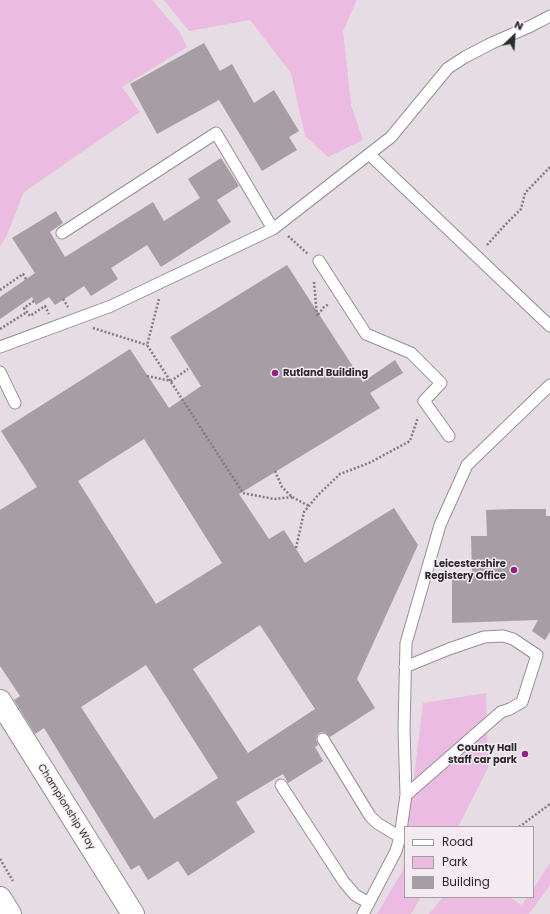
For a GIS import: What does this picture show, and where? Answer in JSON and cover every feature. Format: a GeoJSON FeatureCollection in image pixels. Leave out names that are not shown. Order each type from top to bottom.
{"type":"FeatureCollection","features":[{"type":"Feature","properties":{"kind":"main road","name":"Championship Way"},"geometry":{"type":"LineString","coordinates":[[0,701],[133,914]]}},
{"type":"Feature","properties":{"kind":"main road"},"geometry":{"type":"LineString","coordinates":[[0,898],[10,914]]}},
{"type":"Feature","properties":{"kind":"lane"},"geometry":{"type":"LineString","coordinates":[[0,347],[111,306],[273,229],[391,137],[448,68],[492,42],[531,26],[550,16]]}},
{"type":"Feature","properties":{"kind":"lane"},"geometry":{"type":"LineString","coordinates":[[62,233],[216,133],[273,229]]}},
{"type":"Feature","properties":{"kind":"lane"},"geometry":{"type":"LineString","coordinates":[[369,154],[550,326]]}},
{"type":"Feature","properties":{"kind":"lane"},"geometry":{"type":"LineString","coordinates":[[319,261],[366,334],[412,353],[441,383],[424,401],[449,436]]}},
{"type":"Feature","properties":{"kind":"lane"},"geometry":{"type":"LineString","coordinates":[[0,372],[15,403]]}},
{"type":"Feature","properties":{"kind":"lane"},"geometry":{"type":"LineString","coordinates":[[363,914],[396,851],[400,837],[406,795],[404,729],[406,643],[440,525],[467,465],[550,385]]}},
{"type":"Feature","properties":{"kind":"lane"},"geometry":{"type":"LineString","coordinates":[[405,667],[449,649],[484,637],[502,636],[513,639],[537,655],[522,702],[501,712],[406,795]]}},
{"type":"Feature","properties":{"kind":"lane"},"geometry":{"type":"LineString","coordinates":[[323,739],[370,816],[377,823],[400,837]]}},
{"type":"Feature","properties":{"kind":"lane"},"geometry":{"type":"LineString","coordinates":[[282,785],[344,882],[355,894],[369,903]]}},
{"type":"Feature","properties":{"kind":"path"},"geometry":{"type":"LineString","coordinates":[[483,250],[521,209],[525,193],[550,167]]}},
{"type":"Feature","properties":{"kind":"path"},"geometry":{"type":"LineString","coordinates":[[286,234],[312,258],[319,261]]}},
{"type":"Feature","properties":{"kind":"path"},"geometry":{"type":"LineString","coordinates":[[0,290],[23,274],[26,279]]}},
{"type":"Feature","properties":{"kind":"path"},"geometry":{"type":"LineString","coordinates":[[314,279],[317,316],[324,307]]}},
{"type":"Feature","properties":{"kind":"path"},"geometry":{"type":"LineString","coordinates":[[147,345],[163,281]]}},
{"type":"Feature","properties":{"kind":"path"},"geometry":{"type":"LineString","coordinates":[[34,301],[24,308],[30,316],[45,306]]}},
{"type":"Feature","properties":{"kind":"path"},"geometry":{"type":"LineString","coordinates":[[0,328],[27,312]]}},
{"type":"Feature","properties":{"kind":"path"},"geometry":{"type":"LineString","coordinates":[[114,335],[147,345],[243,493],[274,499],[292,497]]}},
{"type":"Feature","properties":{"kind":"path"},"geometry":{"type":"LineString","coordinates":[[147,376],[171,381],[188,369]]}},
{"type":"Feature","properties":{"kind":"path"},"geometry":{"type":"LineString","coordinates":[[296,548],[304,512],[318,495],[340,474],[369,462],[410,441],[424,401]]}},
{"type":"Feature","properties":{"kind":"path"},"geometry":{"type":"LineString","coordinates":[[275,472],[282,487],[292,497],[309,506]]}},
{"type":"Feature","properties":{"kind":"path"},"geometry":{"type":"LineString","coordinates":[[520,826],[550,804]]}},
{"type":"Feature","properties":{"kind":"green space"},"geometry":{"type":"Polygon","coordinates":[[[0,0],[152,0],[179,31],[187,47],[122,87],[140,112],[24,192],[6,237],[0,246],[0,0]]]}},
{"type":"Feature","properties":{"kind":"green space"},"geometry":{"type":"Polygon","coordinates":[[[164,0],[357,0],[343,31],[351,105],[363,140],[328,157],[305,136],[291,73],[250,20],[189,31],[164,0]]]}},
{"type":"Feature","properties":{"kind":"green space"},"geometry":{"type":"Polygon","coordinates":[[[486,693],[488,768],[459,826],[408,826],[423,703],[486,693]]]}},
{"type":"Feature","properties":{"kind":"green space"},"geometry":{"type":"Polygon","coordinates":[[[550,863],[550,885],[529,914],[429,914],[442,898],[511,898],[522,905],[526,898],[534,898],[534,887],[550,863]]]}},
{"type":"Feature","properties":{"kind":"green space"},"geometry":{"type":"Polygon","coordinates":[[[404,864],[404,898],[420,898],[411,914],[377,914],[403,870],[404,864]]]}},
{"type":"Feature","properties":{"kind":"building"},"geometry":{"type":"Polygon","coordinates":[[[204,43],[220,71],[232,64],[254,103],[274,90],[299,131],[289,137],[297,150],[262,171],[219,100],[157,134],[130,84],[204,43]]]}},
{"type":"Feature","properties":{"kind":"building"},"geometry":{"type":"Polygon","coordinates":[[[221,158],[239,186],[217,200],[231,222],[161,267],[147,245],[111,268],[118,279],[91,296],[84,286],[55,305],[49,297],[36,305],[32,297],[0,319],[0,297],[35,273],[12,238],[56,211],[63,223],[50,232],[65,257],[153,202],[164,221],[200,198],[188,179],[221,158]]]}},
{"type":"Feature","properties":{"kind":"building"},"geometry":{"type":"Polygon","coordinates":[[[287,265],[363,382],[395,360],[403,373],[370,393],[380,408],[239,494],[269,539],[284,530],[305,563],[394,508],[418,545],[357,679],[375,708],[330,737],[326,733],[322,732],[317,735],[316,739],[318,745],[315,747],[323,761],[288,783],[283,774],[236,802],[255,832],[188,876],[178,861],[148,880],[139,865],[131,870],[44,728],[35,734],[14,700],[20,696],[0,666],[0,510],[37,487],[1,431],[130,349],[169,408],[201,386],[170,337],[287,265]],[[144,439],[78,481],[156,604],[222,563],[144,439]],[[260,625],[193,669],[248,753],[315,709],[260,625]],[[146,665],[81,707],[154,819],[218,778],[146,665]]]}},
{"type":"Feature","properties":{"kind":"building","name":"Leicestershire Registery Office"},"geometry":{"type":"Polygon","coordinates":[[[546,509],[546,516],[550,516],[550,632],[545,640],[532,631],[538,620],[452,623],[452,573],[472,574],[471,536],[487,536],[486,510],[546,509]]]}},
{"type":"Feature","properties":{"kind":"place","name":"Rutland Building"},"geometry":{"type":"Point","coordinates":[275,373]}},
{"type":"Feature","properties":{"kind":"place","name":"Leicestershire Registery Office"},"geometry":{"type":"Point","coordinates":[514,570]}},
{"type":"Feature","properties":{"kind":"place","name":"County Hall staff car park"},"geometry":{"type":"Point","coordinates":[525,754]}}]}
